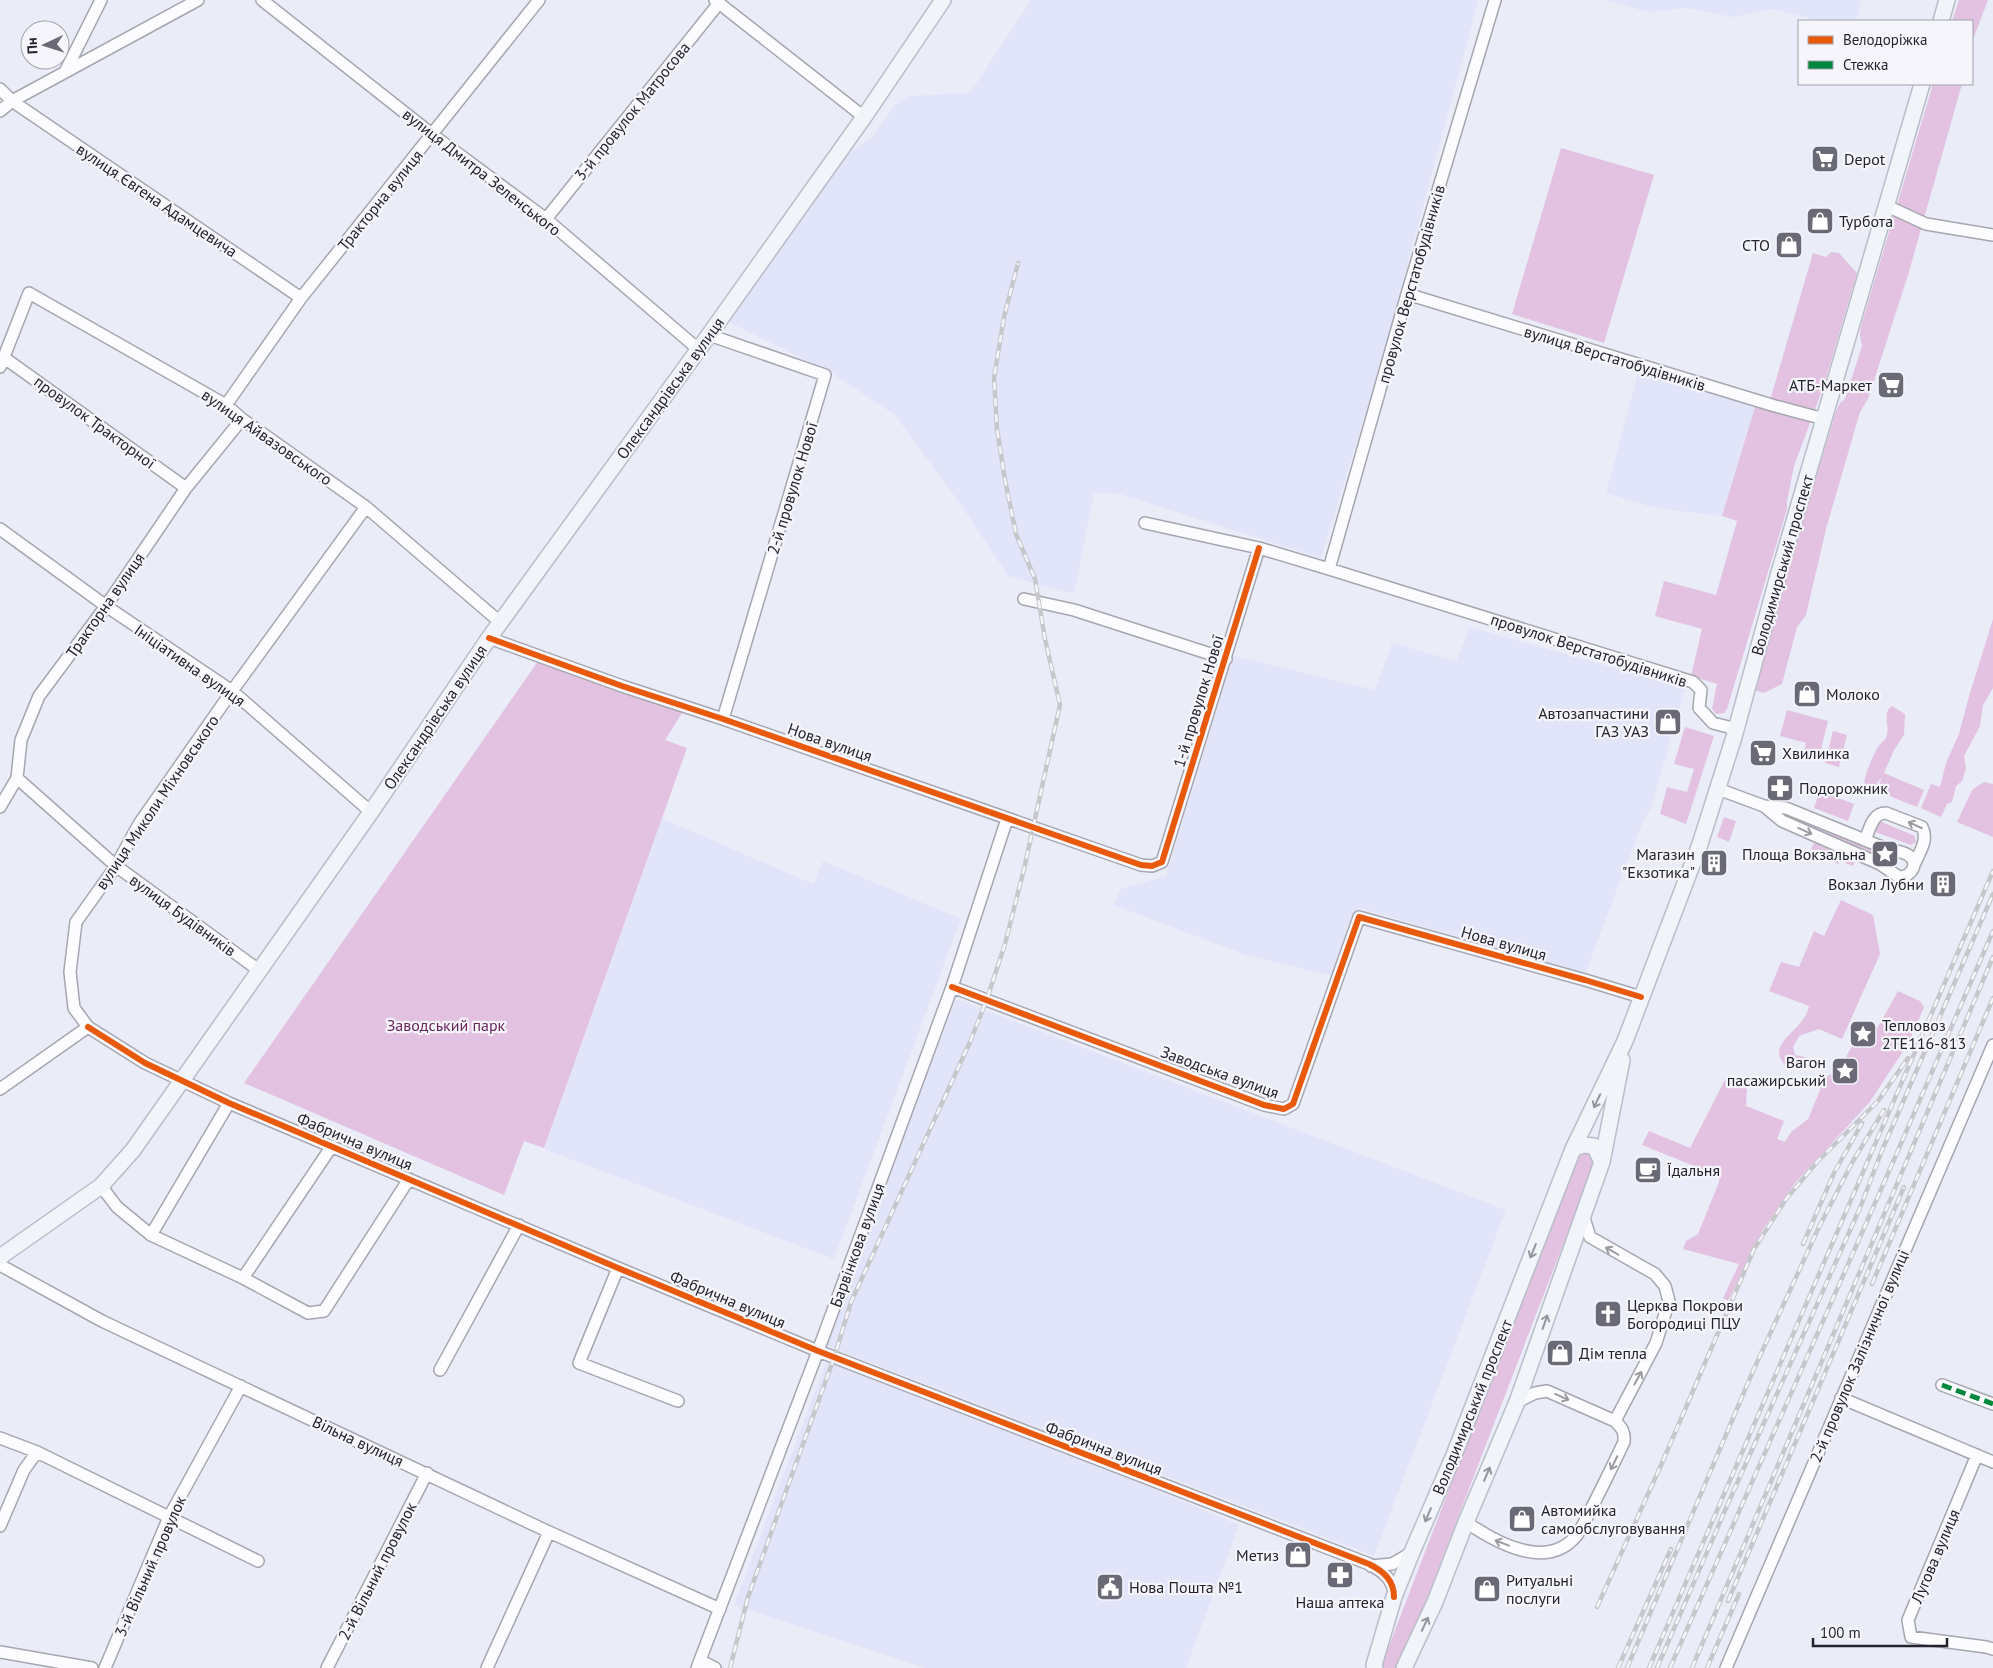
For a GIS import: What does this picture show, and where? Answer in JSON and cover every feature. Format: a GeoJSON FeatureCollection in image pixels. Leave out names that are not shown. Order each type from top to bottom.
{"type":"FeatureCollection","features":[{"type":"Feature","properties":{"kind":"main road","name":"Олександрівська вулиця"},"geometry":{"type":"LineString","coordinates":[[0,1257],[101,1186],[134,1150],[371,812],[489,638],[709,335],[864,117],[943,0]]}},
{"type":"Feature","properties":{"kind":"main road"},"geometry":{"type":"LineString","coordinates":[[1941,20],[1947,0]]}},
{"type":"Feature","properties":{"kind":"main road","name":"Володимирський проспект"},"geometry":{"type":"LineString","coordinates":[[1374,1667],[1394,1597],[1454,1455],[1574,1149],[1625,1041],[1700,844],[1736,729],[1778,576],[1922,85]]}},
{"type":"Feature","properties":{"kind":"main road","name":"Володимирський проспект"},"geometry":{"type":"LineString","coordinates":[[1404,1668],[1435,1602],[1466,1522],[1517,1402],[1602,1162],[1625,1041]]}},
{"type":"Feature","properties":{"kind":"main road"},"geometry":{"type":"LineString","coordinates":[[1574,1149],[1583,1145],[1594,1146],[1602,1162]]}},
{"type":"Feature","properties":{"kind":"street"},"geometry":{"type":"LineString","coordinates":[[66,72],[101,0]]}},
{"type":"Feature","properties":{"kind":"street"},"geometry":{"type":"LineString","coordinates":[[0,111],[12,101],[198,0]]}},
{"type":"Feature","properties":{"kind":"street","name":"вулиця Дмитра Зеленського"},"geometry":{"type":"LineString","coordinates":[[262,0],[433,135],[546,219],[698,349]]}},
{"type":"Feature","properties":{"kind":"street","name":"Тракторна вулиця"},"geometry":{"type":"LineString","coordinates":[[226,405],[301,298],[539,0]]}},
{"type":"Feature","properties":{"kind":"street","name":"провулок Верстатобудівників"},"geometry":{"type":"LineString","coordinates":[[1329,568],[1407,294],[1495,0]]}},
{"type":"Feature","properties":{"kind":"street"},"geometry":{"type":"LineString","coordinates":[[717,2],[864,117]]}},
{"type":"Feature","properties":{"kind":"street","name":"3-й провулок Матросова"},"geometry":{"type":"LineString","coordinates":[[546,219],[717,2]]}},
{"type":"Feature","properties":{"kind":"street","name":"вулиця Євгена Адамцевича"},"geometry":{"type":"LineString","coordinates":[[0,89],[12,101],[301,298]]}},
{"type":"Feature","properties":{"kind":"street"},"geometry":{"type":"LineString","coordinates":[[1887,206],[1926,224],[1993,235]]}},
{"type":"Feature","properties":{"kind":"street","name":"вулиця Айвазовського"},"geometry":{"type":"LineString","coordinates":[[2,362],[28,293],[226,405],[242,419],[366,507],[501,623]]}},
{"type":"Feature","properties":{"kind":"street","name":"вулиця Верстатобудівників"},"geometry":{"type":"LineString","coordinates":[[1407,294],[1775,406],[1824,418]]}},
{"type":"Feature","properties":{"kind":"street","name":"2-й провулок Нової"},"geometry":{"type":"LineString","coordinates":[[709,335],[826,375],[723,719]]}},
{"type":"Feature","properties":{"kind":"street","name":"провулок Тракторної"},"geometry":{"type":"LineString","coordinates":[[2,362],[186,488]]}},
{"type":"Feature","properties":{"kind":"street","name":"Тракторна вулиця"},"geometry":{"type":"LineString","coordinates":[[0,807],[17,778],[21,740],[39,696],[106,606],[186,488],[242,419]]}},
{"type":"Feature","properties":{"kind":"street","name":"вулиця Миколи Міхновського"},"geometry":{"type":"LineString","coordinates":[[88,1026],[74,1008],[70,972],[76,922],[116,866],[139,824],[232,691],[366,507]]}},
{"type":"Feature","properties":{"kind":"street","name":"провулок Верстатобудівників"},"geometry":{"type":"LineString","coordinates":[[1145,523],[1260,548],[1329,568],[1693,682],[1702,690],[1699,708],[1714,723],[1736,729]]}},
{"type":"Feature","properties":{"kind":"street","name":"Ініціативна вулиця"},"geometry":{"type":"LineString","coordinates":[[0,529],[106,606],[232,691],[371,812]]}},
{"type":"Feature","properties":{"kind":"street","name":"1-й провулок Нової"},"geometry":{"type":"LineString","coordinates":[[1162,862],[1260,548]]}},
{"type":"Feature","properties":{"kind":"street","name":"1-й провулок Нової"},"geometry":{"type":"LineString","coordinates":[[1024,599],[1074,610],[1226,658]]}},
{"type":"Feature","properties":{"kind":"street","name":"Нова вулиця"},"geometry":{"type":"LineString","coordinates":[[489,638],[622,686],[723,719],[1142,865],[1152,866],[1162,862]]}},
{"type":"Feature","properties":{"kind":"street","name":"вулиця Будівників"},"geometry":{"type":"LineString","coordinates":[[17,778],[116,866],[260,972]]}},
{"type":"Feature","properties":{"kind":"street"},"geometry":{"type":"LineString","coordinates":[[1718,788],[1764,806],[1786,808],[1887,849],[1910,856],[1914,865]]}},
{"type":"Feature","properties":{"kind":"street"},"geometry":{"type":"LineString","coordinates":[[1764,806],[1782,821],[1880,864],[1900,877],[1910,875],[1926,833],[1922,827],[1886,813],[1880,813],[1875,816],[1864,840]]}},
{"type":"Feature","properties":{"kind":"street","name":"Барвінкова вулиця"},"geometry":{"type":"LineString","coordinates":[[699,1664],[818,1352],[952,987],[1007,819]]}},
{"type":"Feature","properties":{"kind":"street"},"geometry":{"type":"LineString","coordinates":[[1880,864],[1887,864],[1890,859],[1891,854],[1887,849]]}},
{"type":"Feature","properties":{"kind":"street","name":"Нова вулиця"},"geometry":{"type":"LineString","coordinates":[[1359,917],[1641,997]]}},
{"type":"Feature","properties":{"kind":"street","name":"Заводська вулиця"},"geometry":{"type":"LineString","coordinates":[[952,987],[1264,1104],[1284,1109],[1293,1104],[1359,917]]}},
{"type":"Feature","properties":{"kind":"street"},"geometry":{"type":"LineString","coordinates":[[0,1089],[88,1026]]}},
{"type":"Feature","properties":{"kind":"street","name":"Фабрична вулиця"},"geometry":{"type":"LineString","coordinates":[[88,1026],[144,1063],[229,1103],[618,1268],[818,1352],[1372,1566]]}},
{"type":"Feature","properties":{"kind":"street","name":"2-й провулок Залізничної вулиці"},"geometry":{"type":"LineString","coordinates":[[1726,1668],[1993,1045]]}},
{"type":"Feature","properties":{"kind":"street"},"geometry":{"type":"LineString","coordinates":[[151,1235],[229,1103]]}},
{"type":"Feature","properties":{"kind":"street"},"geometry":{"type":"LineString","coordinates":[[243,1278],[332,1146]]}},
{"type":"Feature","properties":{"kind":"street"},"geometry":{"type":"LineString","coordinates":[[101,1186],[117,1207],[151,1235],[243,1278],[308,1313],[324,1311],[409,1179]]}},
{"type":"Feature","properties":{"kind":"street"},"geometry":{"type":"LineString","coordinates":[[1583,1214],[1590,1237],[1655,1274],[1666,1286],[1669,1301],[1656,1343],[1614,1421]]}},
{"type":"Feature","properties":{"kind":"street"},"geometry":{"type":"LineString","coordinates":[[440,1370],[519,1225]]}},
{"type":"Feature","properties":{"kind":"street","name":"Вільна вулиця"},"geometry":{"type":"LineString","coordinates":[[0,1265],[102,1322],[427,1473],[549,1532],[720,1609]]}},
{"type":"Feature","properties":{"kind":"street"},"geometry":{"type":"LineString","coordinates":[[618,1268],[579,1364],[678,1401]]}},
{"type":"Feature","properties":{"kind":"street"},"geometry":{"type":"LineString","coordinates":[[1942,1385],[1993,1404]]}},
{"type":"Feature","properties":{"kind":"street","name":"3-й Вільний провулок"},"geometry":{"type":"LineString","coordinates":[[105,1668],[169,1517],[241,1386]]}},
{"type":"Feature","properties":{"kind":"street"},"geometry":{"type":"LineString","coordinates":[[1466,1522],[1497,1542],[1527,1551],[1547,1552],[1569,1542],[1577,1535],[1624,1442],[1625,1434],[1622,1428],[1614,1421],[1547,1391],[1535,1393],[1517,1402]]}},
{"type":"Feature","properties":{"kind":"street"},"geometry":{"type":"LineString","coordinates":[[1841,1398],[1993,1462]]}},
{"type":"Feature","properties":{"kind":"street"},"geometry":{"type":"LineString","coordinates":[[0,1438],[37,1452],[258,1561]]}},
{"type":"Feature","properties":{"kind":"street"},"geometry":{"type":"LineString","coordinates":[[0,1526],[24,1470],[37,1452]]}},
{"type":"Feature","properties":{"kind":"street","name":"Лугова вулиця"},"geometry":{"type":"LineString","coordinates":[[1977,1455],[1908,1620],[1910,1637],[1986,1647],[1993,1650]]}},
{"type":"Feature","properties":{"kind":"street","name":"2-й Вільний провулок"},"geometry":{"type":"LineString","coordinates":[[327,1668],[427,1473]]}},
{"type":"Feature","properties":{"kind":"street"},"geometry":{"type":"LineString","coordinates":[[487,1668],[549,1532]]}},
{"type":"Feature","properties":{"kind":"street"},"geometry":{"type":"LineString","coordinates":[[1372,1566],[1392,1564],[1412,1552]]}},
{"type":"Feature","properties":{"kind":"street"},"geometry":{"type":"LineString","coordinates":[[1386,1576],[1392,1564]]}},
{"type":"Feature","properties":{"kind":"street"},"geometry":{"type":"LineString","coordinates":[[1372,1566],[1392,1582],[1394,1597]]}},
{"type":"Feature","properties":{"kind":"street"},"geometry":{"type":"LineString","coordinates":[[0,1652],[92,1668]]}},
{"type":"Feature","properties":{"kind":"street"},"geometry":{"type":"LineString","coordinates":[[699,1664],[715,1668]]}},
{"type":"Feature","properties":{"kind":"shaded area"},"geometry":{"type":"Polygon","coordinates":[[[1031,0],[1473,0],[1478,2],[1381,363],[1321,558],[1120,494],[1094,493],[1074,594],[1008,576],[961,505],[895,415],[827,370],[722,319],[846,155],[873,137],[894,106],[908,96],[970,93],[1031,0]]]}},
{"type":"Feature","properties":{"kind":"shaded area"},"geometry":{"type":"Polygon","coordinates":[[[1607,0],[1861,0],[1856,20],[1818,20],[1772,9],[1733,17],[1686,8],[1647,12],[1607,0]]]}},
{"type":"Feature","properties":{"kind":"shaded area"},"geometry":{"type":"Polygon","coordinates":[[[1639,369],[1756,404],[1722,516],[1655,508],[1606,493],[1639,369]]]}},
{"type":"Feature","properties":{"kind":"shaded area"},"geometry":{"type":"Polygon","coordinates":[[[1470,627],[1685,688],[1651,808],[1644,819],[1585,974],[1360,908],[1347,926],[1333,976],[1246,955],[1114,905],[1120,889],[1166,876],[1233,656],[1375,690],[1392,643],[1456,661],[1470,627]]]}},
{"type":"Feature","properties":{"kind":"shaded area"},"geometry":{"type":"Polygon","coordinates":[[[661,818],[813,884],[823,861],[961,919],[834,1259],[544,1149],[661,818]]]}},
{"type":"Feature","properties":{"kind":"shaded area"},"geometry":{"type":"Polygon","coordinates":[[[956,999],[1506,1210],[1374,1556],[824,1345],[956,999]]]}},
{"type":"Feature","properties":{"kind":"shaded area"},"geometry":{"type":"Polygon","coordinates":[[[830,1352],[1239,1525],[1186,1668],[925,1668],[734,1605],[830,1352]]]}},
{"type":"Feature","properties":{"kind":"green space"},"geometry":{"type":"Polygon","coordinates":[[[1959,0],[1988,0],[1973,39],[1973,20],[1952,20],[1959,0]]]}},
{"type":"Feature","properties":{"kind":"green space"},"geometry":{"type":"Polygon","coordinates":[[[1933,85],[1962,85],[1908,275],[1868,399],[1860,412],[1826,529],[1806,615],[1797,627],[1782,684],[1764,693],[1757,691],[1753,687],[1836,411],[1840,403],[1845,399],[1862,346],[1861,326],[1933,85]]]}},
{"type":"Feature","properties":{"kind":"green space"},"geometry":{"type":"Polygon","coordinates":[[[1561,148],[1654,175],[1604,343],[1512,314],[1561,148]]]}},
{"type":"Feature","properties":{"kind":"green space"},"geometry":{"type":"Polygon","coordinates":[[[1831,252],[1839,253],[1857,273],[1823,388],[1794,466],[1787,509],[1727,709],[1724,713],[1716,714],[1712,709],[1717,684],[1691,676],[1702,629],[1655,616],[1664,581],[1716,595],[1737,521],[1722,516],[1756,404],[1768,407],[1813,253],[1826,257],[1831,252]]]}},
{"type":"Feature","properties":{"kind":"green space"},"geometry":{"type":"Polygon","coordinates":[[[1993,619],[1993,688],[1983,705],[1980,726],[1964,756],[1966,769],[1962,781],[1956,786],[1952,802],[1947,804],[1941,817],[1921,808],[1931,784],[1940,787],[1946,763],[1959,734],[1993,619]]]}},
{"type":"Feature","properties":{"kind":"green space","name":"Заводський парк"},"geometry":{"type":"Polygon","coordinates":[[[541,657],[686,707],[665,740],[687,748],[544,1148],[524,1141],[504,1195],[244,1083],[541,657]]]}},
{"type":"Feature","properties":{"kind":"green space"},"geometry":{"type":"Polygon","coordinates":[[[1892,706],[1905,714],[1904,735],[1894,750],[1884,773],[1924,790],[1917,807],[1877,791],[1882,777],[1873,788],[1869,788],[1864,783],[1874,755],[1886,738],[1888,729],[1887,712],[1892,706]]]}},
{"type":"Feature","properties":{"kind":"green space"},"geometry":{"type":"Polygon","coordinates":[[[1787,710],[1828,721],[1818,761],[1803,757],[1806,743],[1780,736],[1787,710]]]}},
{"type":"Feature","properties":{"kind":"green space"},"geometry":{"type":"Polygon","coordinates":[[[1685,727],[1714,736],[1686,824],[1660,814],[1667,787],[1687,792],[1694,769],[1674,764],[1685,727]]]}},
{"type":"Feature","properties":{"kind":"green space"},"geometry":{"type":"Polygon","coordinates":[[[1833,731],[1847,735],[1839,767],[1825,763],[1833,731]]]}},
{"type":"Feature","properties":{"kind":"green space"},"geometry":{"type":"Polygon","coordinates":[[[1984,782],[1993,784],[1993,837],[1957,822],[1972,790],[1984,782]]]}},
{"type":"Feature","properties":{"kind":"green space"},"geometry":{"type":"Polygon","coordinates":[[[1820,791],[1854,804],[1848,821],[1814,808],[1820,791]]]}},
{"type":"Feature","properties":{"kind":"green space"},"geometry":{"type":"Polygon","coordinates":[[[1785,811],[1878,852],[1882,855],[1882,858],[1880,859],[1783,817],[1785,811]]]}},
{"type":"Feature","properties":{"kind":"green space"},"geometry":{"type":"Polygon","coordinates":[[[1724,817],[1736,821],[1729,842],[1717,837],[1724,817]]]}},
{"type":"Feature","properties":{"kind":"green space"},"geometry":{"type":"Polygon","coordinates":[[[1879,821],[1915,836],[1916,842],[1911,845],[1875,832],[1879,821]]]}},
{"type":"Feature","properties":{"kind":"green space"},"geometry":{"type":"Polygon","coordinates":[[[1814,843],[1855,861],[1853,866],[1840,861],[1838,864],[1810,852],[1814,843]]]}},
{"type":"Feature","properties":{"kind":"green space"},"geometry":{"type":"Polygon","coordinates":[[[1841,900],[1873,915],[1880,954],[1842,1039],[1819,1029],[1799,1036],[1793,1047],[1795,1055],[1816,1059],[1822,1063],[1820,1067],[1815,1068],[1799,1063],[1785,1065],[1780,1057],[1779,1050],[1782,1043],[1801,1023],[1809,1006],[1769,991],[1781,962],[1799,967],[1814,931],[1824,936],[1841,900]]]}},
{"type":"Feature","properties":{"kind":"green space"},"geometry":{"type":"Polygon","coordinates":[[[1898,991],[1920,1001],[1924,1007],[1908,1044],[1869,1103],[1795,1183],[1762,1231],[1728,1301],[1723,1298],[1739,1264],[1683,1249],[1686,1241],[1698,1234],[1719,1182],[1719,1176],[1642,1145],[1649,1131],[1690,1148],[1727,1076],[1734,1077],[1738,1086],[1747,1089],[1746,1106],[1784,1121],[1777,1139],[1785,1142],[1791,1132],[1808,1119],[1823,1083],[1829,1075],[1837,1073],[1865,1023],[1878,1027],[1898,991]]]}},
{"type":"Feature","properties":{"kind":"green space"},"geometry":{"type":"Polygon","coordinates":[[[1585,1151],[1593,1155],[1594,1164],[1400,1668],[1382,1668],[1577,1156],[1585,1151]]]}},
{"type":"Feature","properties":{"kind":"railway"},"geometry":{"type":"LineString","coordinates":[[730,1668],[748,1597],[834,1358],[851,1302],[970,1042],[987,999],[1005,944],[1024,869],[1060,705],[1045,639],[1035,579],[1016,534],[997,429],[994,378],[1004,317],[1018,263]]}},
{"type":"Feature","properties":{"kind":"railway"},"geometry":{"type":"LineString","coordinates":[[1649,1668],[1993,871]]}},
{"type":"Feature","properties":{"kind":"railway"},"geometry":{"type":"LineString","coordinates":[[1657,1668],[1860,1208],[1883,1148],[1993,894]]}},
{"type":"Feature","properties":{"kind":"railway"},"geometry":{"type":"LineString","coordinates":[[1670,1668],[1993,931]]}},
{"type":"Feature","properties":{"kind":"railway"},"geometry":{"type":"LineString","coordinates":[[1692,1668],[1993,957]]}},
{"type":"Feature","properties":{"kind":"railway"},"geometry":{"type":"LineString","coordinates":[[1872,1284],[1993,998]]}},
{"type":"Feature","properties":{"kind":"railway"},"geometry":{"type":"LineString","coordinates":[[1597,1607],[1662,1463],[1754,1249],[1786,1199],[1817,1162],[1878,1101],[1908,1058]]}},
{"type":"Feature","properties":{"kind":"railway"},"geometry":{"type":"LineString","coordinates":[[1627,1668],[1753,1371],[1819,1227],[1853,1161],[1884,1110]]}},
{"type":"Feature","properties":{"kind":"railway"},"geometry":{"type":"LineString","coordinates":[[1803,1244],[1834,1173],[1862,1123]]}},
{"type":"Feature","properties":{"kind":"railway"},"geometry":{"type":"LineString","coordinates":[[1728,1601],[1904,1187]]}},
{"type":"Feature","properties":{"kind":"railway"},"geometry":{"type":"LineString","coordinates":[[1618,1668],[1671,1549]]}},
{"type":"Feature","properties":{"kind":"railway"},"geometry":{"type":"LineString","coordinates":[[1707,1668],[1739,1594]]}},
{"type":"Feature","properties":{"kind":"marked path"},"geometry":{"type":"LineString","coordinates":[[1942,1385],[1993,1404]]}},
{"type":"Feature","properties":{"kind":"cycle path"},"geometry":{"type":"LineString","coordinates":[[489,638],[622,686],[723,719],[1141,865],[1152,866],[1162,862],[1259,548]]}},
{"type":"Feature","properties":{"kind":"cycle path"},"geometry":{"type":"LineString","coordinates":[[952,987],[1264,1105],[1284,1109],[1293,1104],[1359,917],[1641,997]]}},
{"type":"Feature","properties":{"kind":"cycle path"},"geometry":{"type":"LineString","coordinates":[[88,1027],[145,1063],[229,1103],[618,1268],[818,1351],[1369,1564],[1387,1577],[1394,1591],[1394,1597]]}},
{"type":"Feature","properties":{"kind":"place","name":"Depot"},"geometry":{"type":"Point","coordinates":[1825,159]}},
{"type":"Feature","properties":{"kind":"place","name":"Турбота"},"geometry":{"type":"Point","coordinates":[1820,221]}},
{"type":"Feature","properties":{"kind":"place","name":"СТО"},"geometry":{"type":"Point","coordinates":[1789,245]}},
{"type":"Feature","properties":{"kind":"place","name":"АТБ-Маркет"},"geometry":{"type":"Point","coordinates":[1891,385]}},
{"type":"Feature","properties":{"kind":"place","name":"Молоко"},"geometry":{"type":"Point","coordinates":[1807,694]}},
{"type":"Feature","properties":{"kind":"place","name":"Автозапчастини ГАЗ УАЗ"},"geometry":{"type":"Point","coordinates":[1668,722]}},
{"type":"Feature","properties":{"kind":"place","name":"Хвилинка"},"geometry":{"type":"Point","coordinates":[1763,753]}},
{"type":"Feature","properties":{"kind":"place","name":"Подорожник"},"geometry":{"type":"Point","coordinates":[1780,788]}},
{"type":"Feature","properties":{"kind":"place","name":"Площа Вокзальна"},"geometry":{"type":"Point","coordinates":[1885,854]}},
{"type":"Feature","properties":{"kind":"place","name":"Магазин \"Екзотика\""},"geometry":{"type":"Point","coordinates":[1714,863]}},
{"type":"Feature","properties":{"kind":"place","name":"Вокзал Лубни"},"geometry":{"type":"Point","coordinates":[1943,884]}},
{"type":"Feature","properties":{"kind":"place","name":"Тепловоз 2ТЕ116-813"},"geometry":{"type":"Point","coordinates":[1863,1034]}},
{"type":"Feature","properties":{"kind":"place","name":"Вагон пасажирський"},"geometry":{"type":"Point","coordinates":[1845,1071]}},
{"type":"Feature","properties":{"kind":"place","name":"Їдальня"},"geometry":{"type":"Point","coordinates":[1648,1170]}},
{"type":"Feature","properties":{"kind":"place","name":"Церква Покрови Богородиці ПЦУ"},"geometry":{"type":"Point","coordinates":[1608,1314]}},
{"type":"Feature","properties":{"kind":"place","name":"Дім тепла"},"geometry":{"type":"Point","coordinates":[1560,1353]}},
{"type":"Feature","properties":{"kind":"place","name":"Автомийка самообслуговування"},"geometry":{"type":"Point","coordinates":[1522,1519]}},
{"type":"Feature","properties":{"kind":"place","name":"Метиз"},"geometry":{"type":"Point","coordinates":[1298,1555]}},
{"type":"Feature","properties":{"kind":"place","name":"Наша аптека"},"geometry":{"type":"Point","coordinates":[1340,1575]}},
{"type":"Feature","properties":{"kind":"place","name":"Нова Пошта №1"},"geometry":{"type":"Point","coordinates":[1110,1587]}},
{"type":"Feature","properties":{"kind":"place","name":"Ритуальні послуги"},"geometry":{"type":"Point","coordinates":[1487,1589]}}]}
